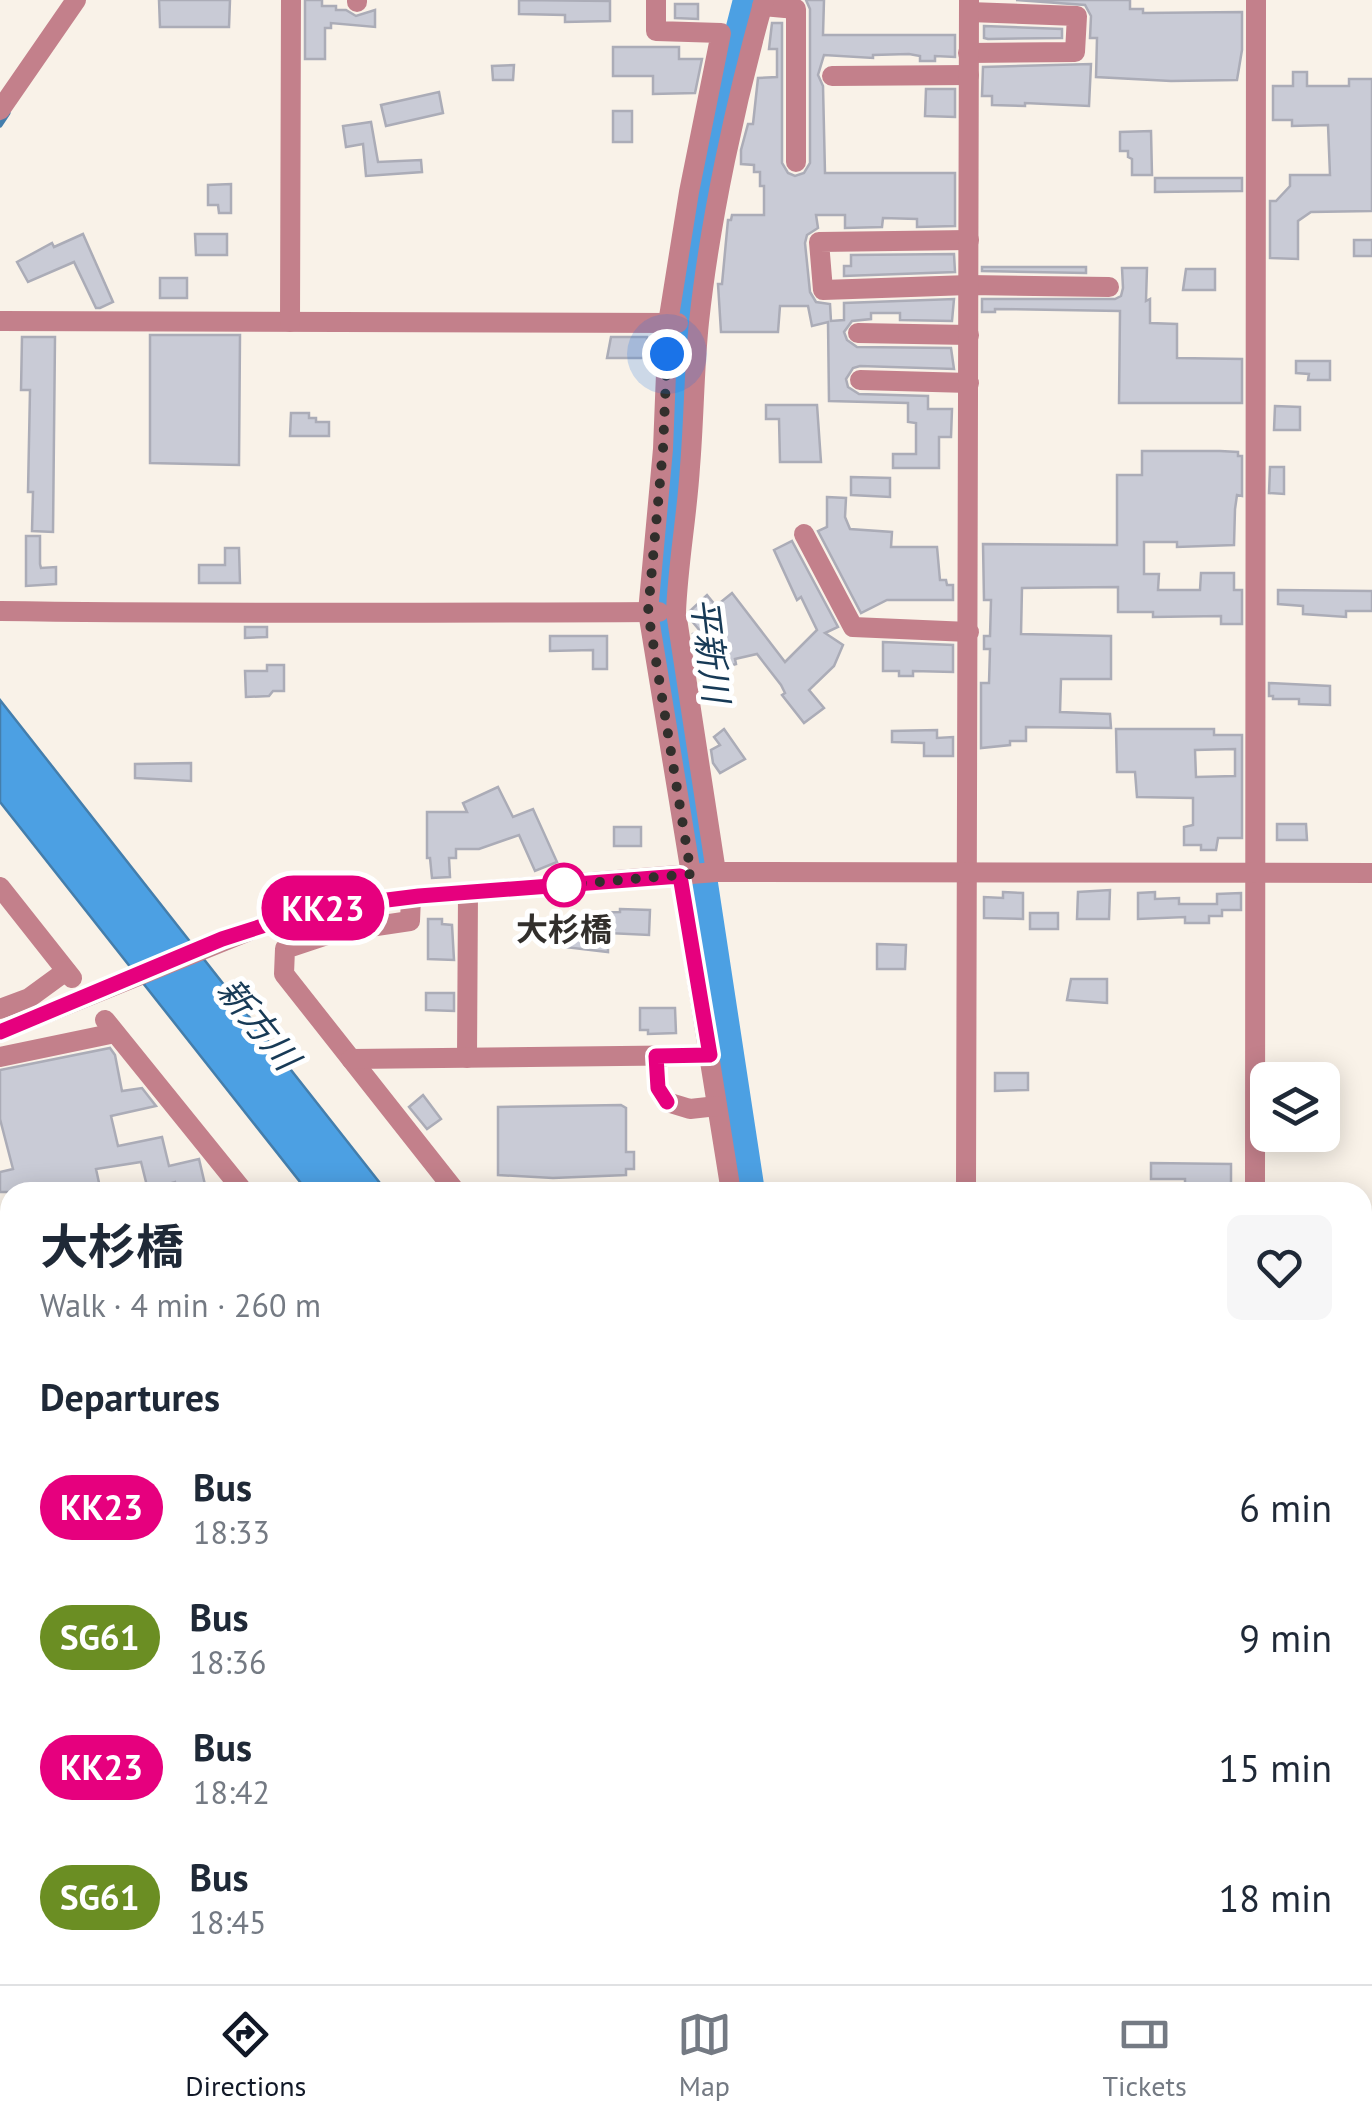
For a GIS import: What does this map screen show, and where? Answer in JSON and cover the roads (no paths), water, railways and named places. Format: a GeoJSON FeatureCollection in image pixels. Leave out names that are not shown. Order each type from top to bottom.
{"type":"FeatureCollection","features":[{"type":"Feature","properties":{"kind":"street"},"geometry":{"type":"LineString","coordinates":[[0,110],[76,0]]}},
{"type":"Feature","properties":{"kind":"street"},"geometry":{"type":"LineString","coordinates":[[290,0],[290,322]]}},
{"type":"Feature","properties":{"kind":"street"},"geometry":{"type":"LineString","coordinates":[[656,0],[656,31],[721,33],[668,322],[663,449],[648,612],[729,1182]]}},
{"type":"Feature","properties":{"kind":"street"},"geometry":{"type":"LineString","coordinates":[[1255,1182],[1256,0]]}},
{"type":"Feature","properties":{"kind":"street"},"geometry":{"type":"LineString","coordinates":[[716,872],[676,612],[699,323],[736,114],[763,3],[796,9],[796,162]]}},
{"type":"Feature","properties":{"kind":"street"},"geometry":{"type":"LineString","coordinates":[[966,1182],[968,6],[1076,16],[1074,52],[968,53]]}},
{"type":"Feature","properties":{"kind":"street"},"geometry":{"type":"LineString","coordinates":[[832,76],[968,75]]}},
{"type":"Feature","properties":{"kind":"street"},"geometry":{"type":"LineString","coordinates":[[969,240],[818,242],[823,290],[968,285],[1108,287]]}},
{"type":"Feature","properties":{"kind":"street"},"geometry":{"type":"LineString","coordinates":[[0,321],[699,323]]}},
{"type":"Feature","properties":{"kind":"street"},"geometry":{"type":"LineString","coordinates":[[858,334],[968,335]]}},
{"type":"Feature","properties":{"kind":"street"},"geometry":{"type":"LineString","coordinates":[[860,380],[969,383]]}},
{"type":"Feature","properties":{"kind":"street"},"geometry":{"type":"LineString","coordinates":[[804,534],[853,628],[969,632]]}},
{"type":"Feature","properties":{"kind":"street"},"geometry":{"type":"LineString","coordinates":[[0,611],[274,615],[492,610],[676,612]]}},
{"type":"Feature","properties":{"kind":"street"},"geometry":{"type":"LineString","coordinates":[[0,1032],[222,939],[315,909],[410,897],[716,872],[1372,873]]}},
{"type":"Feature","properties":{"kind":"street"},"geometry":{"type":"LineString","coordinates":[[0,887],[69,974],[29,998],[0,1009]]}},
{"type":"Feature","properties":{"kind":"street"},"geometry":{"type":"LineString","coordinates":[[467,1058],[468,893]]}},
{"type":"Feature","properties":{"kind":"street"},"geometry":{"type":"LineString","coordinates":[[410,897],[410,922],[336,932],[285,949],[284,974],[448,1182]]}},
{"type":"Feature","properties":{"kind":"street"},"geometry":{"type":"LineString","coordinates":[[0,1057],[110,1026],[236,1182]]}},
{"type":"Feature","properties":{"kind":"street"},"geometry":{"type":"LineString","coordinates":[[351,1059],[710,1055]]}},
{"type":"Feature","properties":{"kind":"street"},"geometry":{"type":"LineString","coordinates":[[656,1056],[658,1088],[667,1102],[690,1108],[717,1106]]}},
{"type":"Feature","properties":{"kind":"water"},"geometry":{"type":"Polygon","coordinates":[[[0,700],[379,1182],[300,1182],[0,802],[0,700]]]}},
{"type":"Feature","properties":{"kind":"waterway","name":"平新川"},"geometry":{"type":"LineString","coordinates":[[748,0],[708,157],[684,348],[663,594],[665,634],[748,1182]]}},
{"type":"Feature","properties":{"kind":"waterway"},"geometry":{"type":"LineString","coordinates":[[0,125],[8,113]]}},
{"type":"Feature","properties":{"kind":"place","name":"大杉橋"},"geometry":{"type":"Point","coordinates":[564,885]}},
{"type":"Feature","properties":{"kind":"water label","name":"新方川"},"geometry":{"type":"Point","coordinates":[258,1024]}}]}
